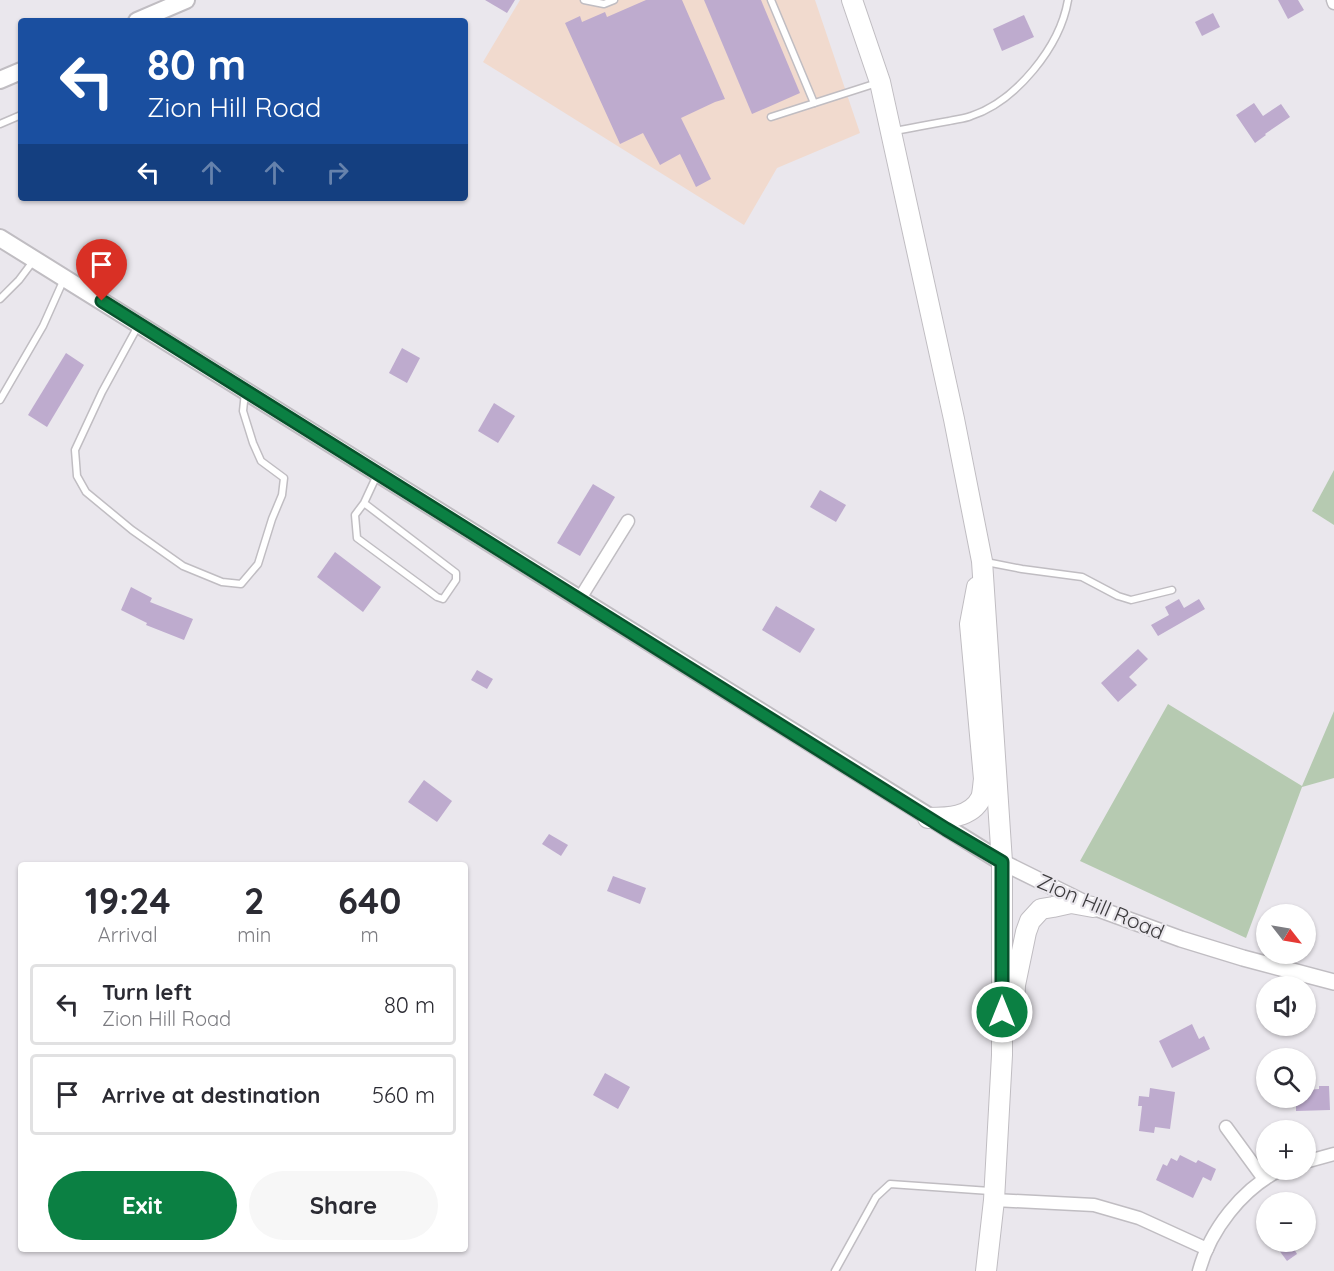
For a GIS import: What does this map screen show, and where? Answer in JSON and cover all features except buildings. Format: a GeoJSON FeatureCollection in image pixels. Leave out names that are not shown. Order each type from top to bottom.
{"type":"FeatureCollection","features":[{"type":"Feature","properties":{"kind":"main road"},"geometry":{"type":"LineString","coordinates":[[144,18],[186,0]]}},
{"type":"Feature","properties":{"kind":"main road"},"geometry":{"type":"LineString","coordinates":[[852,0],[880,82],[954,419],[982,561],[1002,862],[1002,1055],[994,1196],[986,1271]]}},
{"type":"Feature","properties":{"kind":"main road"},"geometry":{"type":"LineString","coordinates":[[0,80],[18,72]]}},
{"type":"Feature","properties":{"kind":"main road","name":"Zion Hill Road"},"geometry":{"type":"LineString","coordinates":[[0,239],[1002,862]]}},
{"type":"Feature","properties":{"kind":"main road"},"geometry":{"type":"LineString","coordinates":[[928,818],[962,815],[973,808],[981,798],[984,779],[970,624],[982,561]]}},
{"type":"Feature","properties":{"kind":"main road"},"geometry":{"type":"LineString","coordinates":[[994,1196],[1011,1102],[1015,985],[1026,932],[1030,921],[1041,909],[1071,903],[1093,907]]}},
{"type":"Feature","properties":{"kind":"street"},"geometry":{"type":"LineString","coordinates":[[579,600],[628,521]]}},
{"type":"Feature","properties":{"kind":"street","name":"Zion Hill Road"},"geometry":{"type":"LineString","coordinates":[[1002,862],[1093,907],[1181,939],[1334,982]]}},
{"type":"Feature","properties":{"kind":"street"},"geometry":{"type":"LineString","coordinates":[[1226,1126],[1256,1168]]}},
{"type":"Feature","properties":{"kind":"street"},"geometry":{"type":"LineString","coordinates":[[1316,1159],[1334,1154]]}},
{"type":"Feature","properties":{"kind":"street"},"geometry":{"type":"LineString","coordinates":[[1199,1271],[1207,1249],[1232,1209],[1263,1180]]}},
{"type":"Feature","properties":{"kind":"street"},"geometry":{"type":"LineString","coordinates":[[994,1196],[1094,1205],[1139,1218],[1207,1249]]}},
{"type":"Feature","properties":{"kind":"lane"},"geometry":{"type":"LineString","coordinates":[[584,0],[604,4],[614,0]]}},
{"type":"Feature","properties":{"kind":"lane"},"geometry":{"type":"LineString","coordinates":[[771,0],[814,103]]}},
{"type":"Feature","properties":{"kind":"lane"},"geometry":{"type":"LineString","coordinates":[[890,132],[971,117],[1000,103],[1017,89],[1052,44],[1063,21],[1068,0]]}},
{"type":"Feature","properties":{"kind":"lane"},"geometry":{"type":"LineString","coordinates":[[771,117],[880,82]]}},
{"type":"Feature","properties":{"kind":"lane"},"geometry":{"type":"LineString","coordinates":[[0,124],[18,116]]}},
{"type":"Feature","properties":{"kind":"lane"},"geometry":{"type":"LineString","coordinates":[[0,299],[19,280],[34,260]]}},
{"type":"Feature","properties":{"kind":"lane"},"geometry":{"type":"LineString","coordinates":[[0,400],[43,326],[64,278]]}},
{"type":"Feature","properties":{"kind":"lane"},"geometry":{"type":"LineString","coordinates":[[139,324],[102,392],[75,450],[77,476],[86,492],[132,530],[183,566],[222,582],[241,584],[258,564],[282,495],[284,478],[261,461],[243,411],[245,392]]}},
{"type":"Feature","properties":{"kind":"lane"},"geometry":{"type":"LineString","coordinates":[[364,503],[456,573],[456,580],[443,599],[437,597],[357,538],[356,514],[364,503],[377,474]]}},
{"type":"Feature","properties":{"kind":"lane"},"geometry":{"type":"LineString","coordinates":[[982,561],[1082,577],[1118,596],[1131,600],[1172,590]]}},
{"type":"Feature","properties":{"kind":"lane"},"geometry":{"type":"LineString","coordinates":[[835,1271],[876,1197],[890,1184],[994,1196]]}},
{"type":"Feature","properties":{"kind":"shaded area"},"geometry":{"type":"Polygon","coordinates":[[[520,0],[815,0],[860,133],[777,168],[744,225],[483,62],[520,0]]]}},
{"type":"Feature","properties":{"kind":"green space"},"geometry":{"type":"Polygon","coordinates":[[[1334,470],[1334,525],[1312,511],[1334,470]]]}},
{"type":"Feature","properties":{"kind":"green space"},"geometry":{"type":"Polygon","coordinates":[[[1168,704],[1302,786],[1334,711],[1334,778],[1302,787],[1259,904],[1256,904],[1256,911],[1246,938],[1080,861],[1168,704]]]}},
{"type":"Feature","properties":{"kind":"route"},"geometry":{"type":"LineString","coordinates":[[102,301],[1002,862],[1002,1012]]}}]}
